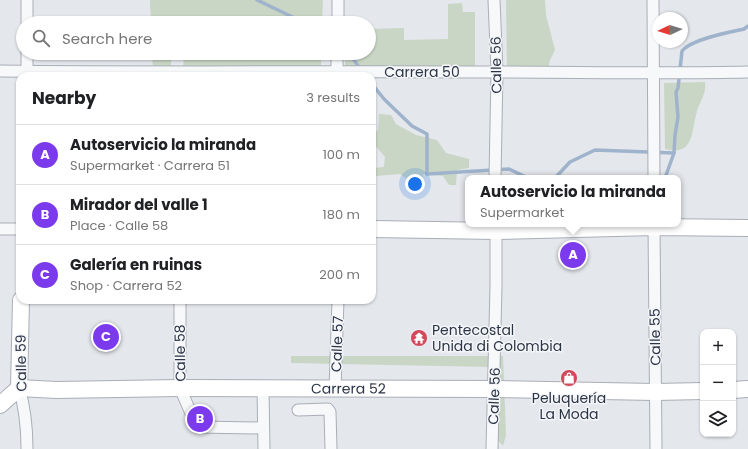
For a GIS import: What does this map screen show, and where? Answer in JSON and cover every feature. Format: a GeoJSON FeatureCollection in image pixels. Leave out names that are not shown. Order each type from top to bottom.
{"type":"FeatureCollection","features":[{"type":"Feature","properties":{"kind":"main road"},"geometry":{"type":"LineString","coordinates":[[376,229],[496,227]]}},
{"type":"Feature","properties":{"kind":"main road"},"geometry":{"type":"LineString","coordinates":[[681,227],[748,228]]}},
{"type":"Feature","properties":{"kind":"main road","name":"Calle 59"},"geometry":{"type":"LineString","coordinates":[[19,388],[22,304]]}},
{"type":"Feature","properties":{"kind":"main road"},"geometry":{"type":"LineString","coordinates":[[0,405],[19,388]]}},
{"type":"Feature","properties":{"kind":"main road","name":"Carrera 52"},"geometry":{"type":"LineString","coordinates":[[19,388],[56,390],[180,388],[495,389],[655,392],[700,390]]}},
{"type":"Feature","properties":{"kind":"main road"},"geometry":{"type":"LineString","coordinates":[[736,390],[748,389]]}},
{"type":"Feature","properties":{"kind":"street"},"geometry":{"type":"LineString","coordinates":[[27,0],[27,16]]}},
{"type":"Feature","properties":{"kind":"street"},"geometry":{"type":"LineString","coordinates":[[338,0],[338,16]]}},
{"type":"Feature","properties":{"kind":"street","name":"Calle 56"},"geometry":{"type":"LineString","coordinates":[[494,0],[496,72],[495,175]]}},
{"type":"Feature","properties":{"kind":"street"},"geometry":{"type":"LineString","coordinates":[[653,0],[654,175]]}},
{"type":"Feature","properties":{"kind":"street"},"geometry":{"type":"LineString","coordinates":[[27,60],[27,72]]}},
{"type":"Feature","properties":{"kind":"street"},"geometry":{"type":"LineString","coordinates":[[337,60],[337,72]]}},
{"type":"Feature","properties":{"kind":"street","name":"Carrera 50"},"geometry":{"type":"LineString","coordinates":[[0,71],[16,72]]}},
{"type":"Feature","properties":{"kind":"street","name":"Carrera 50"},"geometry":{"type":"LineString","coordinates":[[376,74],[496,72],[654,74],[748,72]]}},
{"type":"Feature","properties":{"kind":"street","name":"Calle 56"},"geometry":{"type":"LineString","coordinates":[[492,449],[495,389],[496,227]]}},
{"type":"Feature","properties":{"kind":"street","name":"Calle 55"},"geometry":{"type":"LineString","coordinates":[[654,227],[656,449]]}},
{"type":"Feature","properties":{"kind":"street"},"geometry":{"type":"LineString","coordinates":[[0,230],[16,229]]}},
{"type":"Feature","properties":{"kind":"street","name":"Calle 58"},"geometry":{"type":"LineString","coordinates":[[180,304],[180,388],[197,427],[263,428]]}},
{"type":"Feature","properties":{"kind":"street","name":"Calle 57"},"geometry":{"type":"LineString","coordinates":[[335,388],[338,304]]}},
{"type":"Feature","properties":{"kind":"street","name":"Calle 59"},"geometry":{"type":"LineString","coordinates":[[19,388],[24,404],[27,449]]}},
{"type":"Feature","properties":{"kind":"street"},"geometry":{"type":"LineString","coordinates":[[263,388],[264,449]]}},
{"type":"Feature","properties":{"kind":"street"},"geometry":{"type":"LineString","coordinates":[[298,410],[328,409],[330,412],[331,449]]}},
{"type":"Feature","properties":{"kind":"green space"},"geometry":{"type":"Polygon","coordinates":[[[150,0],[323,0],[322,16],[151,16],[150,0]]]}},
{"type":"Feature","properties":{"kind":"green space"},"geometry":{"type":"Polygon","coordinates":[[[506,0],[545,0],[546,15],[555,50],[550,60],[548,69],[507,70],[506,0]]]}},
{"type":"Feature","properties":{"kind":"green space"},"geometry":{"type":"Polygon","coordinates":[[[462,3],[463,12],[475,12],[475,66],[345,66],[345,60],[376,60],[376,29],[404,28],[404,40],[448,39],[448,4],[462,3]]]}},
{"type":"Feature","properties":{"kind":"green space"},"geometry":{"type":"Polygon","coordinates":[[[152,60],[171,60],[171,70],[153,70],[152,60]]]}},
{"type":"Feature","properties":{"kind":"green space"},"geometry":{"type":"Polygon","coordinates":[[[184,60],[321,60],[321,68],[183,71],[184,60]]]}},
{"type":"Feature","properties":{"kind":"green space"},"geometry":{"type":"Polygon","coordinates":[[[705,82],[704,95],[697,111],[689,142],[686,147],[681,149],[665,149],[664,83],[705,82]]]}},
{"type":"Feature","properties":{"kind":"green space"},"geometry":{"type":"Polygon","coordinates":[[[379,114],[391,115],[396,124],[416,135],[437,140],[446,153],[469,159],[469,168],[457,170],[456,185],[449,185],[443,176],[423,174],[423,180],[411,182],[400,174],[376,176],[376,168],[384,167],[385,157],[376,147],[376,131],[378,130],[379,114]]]}},
{"type":"Feature","properties":{"kind":"green space"},"geometry":{"type":"Polygon","coordinates":[[[291,356],[503,356],[506,435],[503,446],[497,439],[490,367],[291,363],[291,356]]]}},
{"type":"Feature","properties":{"kind":"waterway"},"geometry":{"type":"LineString","coordinates":[[257,0],[290,16]]}},
{"type":"Feature","properties":{"kind":"waterway"},"geometry":{"type":"LineString","coordinates":[[666,175],[674,153],[678,117],[676,92],[678,88],[682,51],[694,43],[721,34],[744,29],[748,26]]}},
{"type":"Feature","properties":{"kind":"waterway"},"geometry":{"type":"LineString","coordinates":[[354,60],[361,70]]}},
{"type":"Feature","properties":{"kind":"waterway"},"geometry":{"type":"LineString","coordinates":[[376,89],[384,99],[412,126],[427,134],[427,174],[509,169],[522,175]]}},
{"type":"Feature","properties":{"kind":"waterway"},"geometry":{"type":"LineString","coordinates":[[558,175],[570,162],[595,150],[674,153]]}},
{"type":"Feature","properties":{"kind":"place","name":"Autoservicio la miranda"},"geometry":{"type":"Point","coordinates":[573,255]}},
{"type":"Feature","properties":{"kind":"place","name":"Galería en ruinas"},"geometry":{"type":"Point","coordinates":[106,337]}},
{"type":"Feature","properties":{"kind":"place","name":"Pentecostal Unida di Colombia"},"geometry":{"type":"Point","coordinates":[419,338]}},
{"type":"Feature","properties":{"kind":"place","name":"Peluquería La Moda"},"geometry":{"type":"Point","coordinates":[569,378]}},
{"type":"Feature","properties":{"kind":"place","name":"Mirador del valle 1"},"geometry":{"type":"Point","coordinates":[200,419]}}]}
